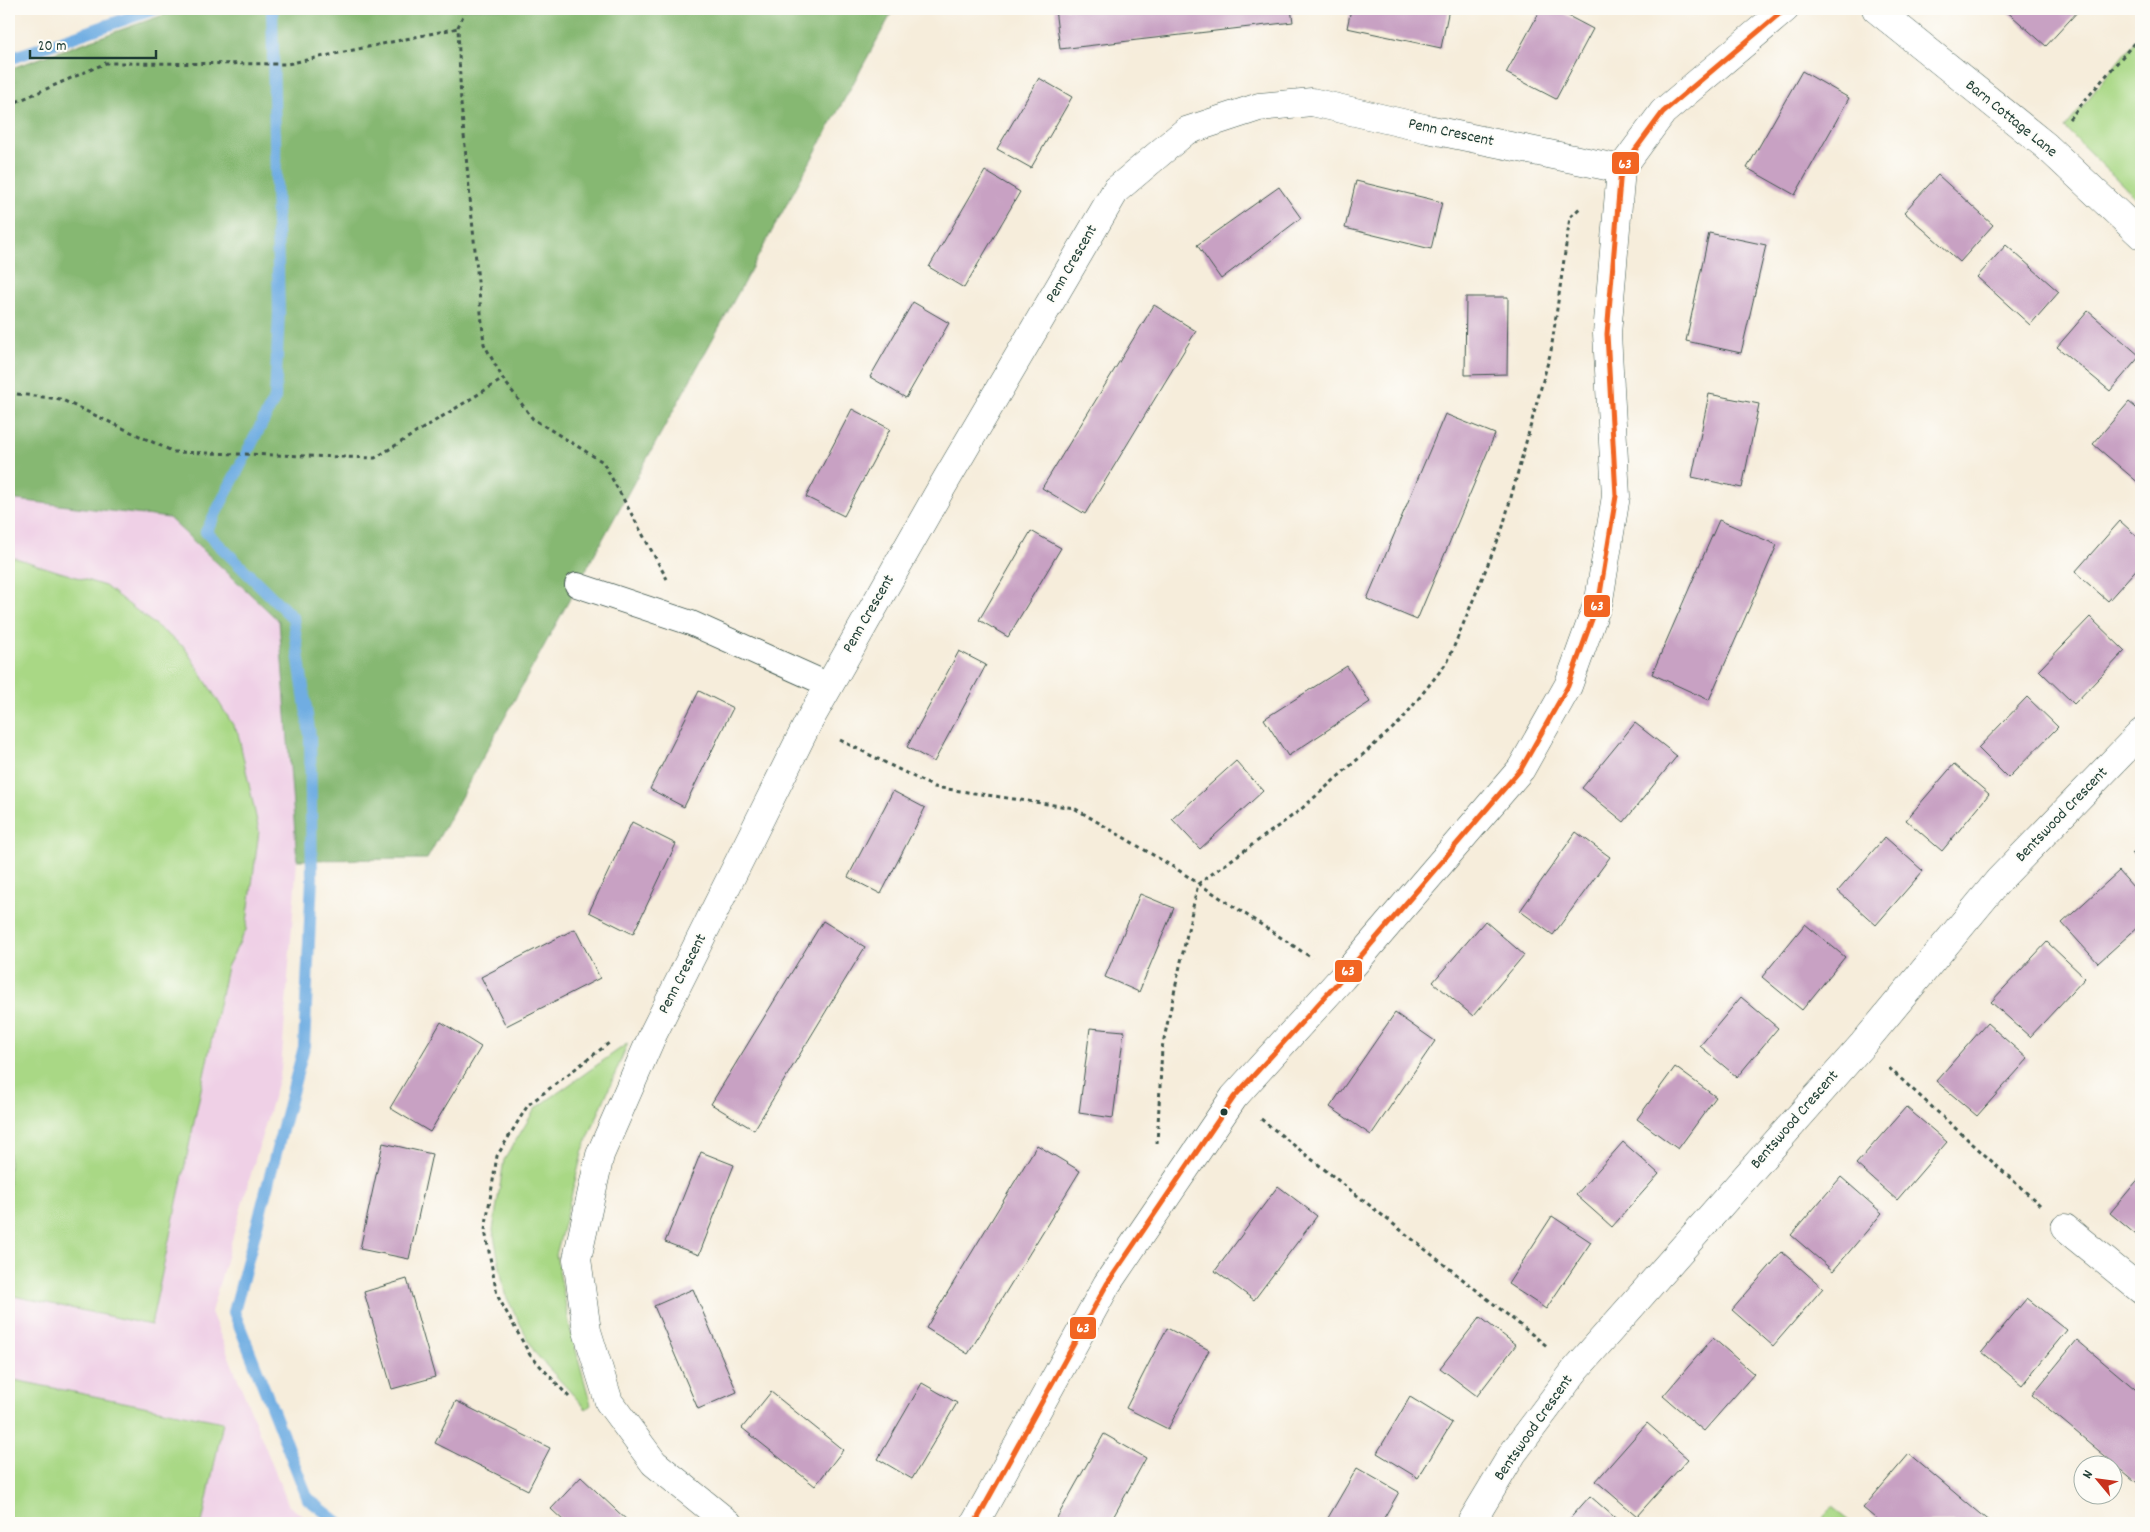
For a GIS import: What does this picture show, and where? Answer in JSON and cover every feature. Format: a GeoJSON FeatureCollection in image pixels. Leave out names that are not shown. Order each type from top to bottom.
{"type":"FeatureCollection","features":[{"type":"Feature","properties":{"kind":"street"},"geometry":{"type":"LineString","coordinates":[[975,1523],[1107,1284],[1234,1097],[1342,978],[1521,769],[1568,686],[1599,600],[1616,496],[1607,334],[1621,169],[1663,112],[1784,9]]}},
{"type":"Feature","properties":{"kind":"street","name":"Barn Cottage Lane"},"geometry":{"type":"LineString","coordinates":[[1876,9],[2046,146],[2141,235]]}},
{"type":"Feature","properties":{"kind":"street","name":"Penn Crescent"},"geometry":{"type":"LineString","coordinates":[[728,1523],[654,1463],[609,1402],[587,1331],[577,1259],[600,1155],[653,1034],[808,724],[939,492],[1116,190],[1186,131],[1259,107],[1312,102],[1428,129],[1621,169]]}},
{"type":"Feature","properties":{"kind":"street","name":"Bentswood Crescent"},"geometry":{"type":"LineString","coordinates":[[1471,1523],[1513,1453],[1576,1369],[1862,1044],[1999,880],[2141,733]]}},
{"type":"Feature","properties":{"kind":"street"},"geometry":{"type":"LineString","coordinates":[[2065,1228],[2141,1290]]}},
{"type":"Feature","properties":{"kind":"lane"},"geometry":{"type":"LineString","coordinates":[[577,585],[691,623],[829,685]]}},
{"type":"Feature","properties":{"kind":"path"},"geometry":{"type":"LineString","coordinates":[[466,9],[458,28],[461,104],[484,344],[503,379],[533,419],[603,462],[691,623]]}},
{"type":"Feature","properties":{"kind":"path"},"geometry":{"type":"LineString","coordinates":[[9,105],[106,63],[287,64],[458,28]]}},
{"type":"Feature","properties":{"kind":"path"},"geometry":{"type":"LineString","coordinates":[[2046,146],[2141,35]]}},
{"type":"Feature","properties":{"kind":"path"},"geometry":{"type":"LineString","coordinates":[[1156,1148],[1162,1048],[1198,884],[1300,811],[1401,721],[1448,661],[1502,530],[1551,351],[1570,217],[1621,169]]}},
{"type":"Feature","properties":{"kind":"path"},"geometry":{"type":"LineString","coordinates":[[9,393],[60,399],[174,452],[375,458],[503,379]]}},
{"type":"Feature","properties":{"kind":"path"},"geometry":{"type":"LineString","coordinates":[[808,724],[934,787],[1074,808],[1175,868],[1342,978]]}},
{"type":"Feature","properties":{"kind":"path"},"geometry":{"type":"LineString","coordinates":[[609,1402],[584,1414],[530,1355],[497,1296],[485,1230],[497,1156],[528,1105],[631,1024],[653,1034]]}},
{"type":"Feature","properties":{"kind":"path"},"geometry":{"type":"LineString","coordinates":[[1862,1044],[2065,1228]]}},
{"type":"Feature","properties":{"kind":"path"},"geometry":{"type":"LineString","coordinates":[[1234,1097],[1576,1369]]}},
{"type":"Feature","properties":{"kind":"shaded area"},"geometry":{"type":"Polygon","coordinates":[[[9,499],[169,518],[279,621],[297,860],[281,1070],[211,1312],[289,1506],[313,1523],[9,1523],[9,499]]]}},
{"type":"Feature","properties":{"kind":"green space"},"geometry":{"type":"Polygon","coordinates":[[[180,9],[894,9],[427,859],[297,860],[279,621],[169,518],[9,499],[9,69],[180,9]]]}},
{"type":"Feature","properties":{"kind":"green space"},"geometry":{"type":"Polygon","coordinates":[[[2141,33],[2141,203],[2065,128],[2141,33]]]}},
{"type":"Feature","properties":{"kind":"green space"},"geometry":{"type":"Polygon","coordinates":[[[9,556],[105,586],[185,648],[238,733],[259,831],[246,930],[227,967],[151,1325],[9,1295],[9,556]]]}},
{"type":"Feature","properties":{"kind":"green space"},"geometry":{"type":"Polygon","coordinates":[[[628,1043],[583,1150],[556,1255],[571,1332],[591,1405],[586,1409],[535,1353],[505,1294],[493,1230],[504,1160],[535,1109],[628,1043]]]}},
{"type":"Feature","properties":{"kind":"green space"},"geometry":{"type":"Polygon","coordinates":[[[9,1379],[223,1422],[202,1523],[9,1523],[9,1379]]]}},
{"type":"Feature","properties":{"kind":"green space"},"geometry":{"type":"Polygon","coordinates":[[[1832,1507],[1853,1523],[1819,1523],[1832,1507]]]}},
{"type":"Feature","properties":{"kind":"building"},"geometry":{"type":"Polygon","coordinates":[[[1055,9],[1291,9],[1293,22],[1060,49],[1055,9]]]}},
{"type":"Feature","properties":{"kind":"building"},"geometry":{"type":"Polygon","coordinates":[[[1351,9],[1449,9],[1441,48],[1347,28],[1351,9]]]}},
{"type":"Feature","properties":{"kind":"building"},"geometry":{"type":"Polygon","coordinates":[[[1541,9],[1555,9],[1593,29],[1556,99],[1506,73],[1541,9]]]}},
{"type":"Feature","properties":{"kind":"building"},"geometry":{"type":"Polygon","coordinates":[[[2004,9],[2080,9],[2046,46],[2004,9]]]}},
{"type":"Feature","properties":{"kind":"building"},"geometry":{"type":"Polygon","coordinates":[[[1802,71],[1849,98],[1795,195],[1747,168],[1802,71]]]}},
{"type":"Feature","properties":{"kind":"building"},"geometry":{"type":"Polygon","coordinates":[[[1039,78],[1072,97],[1031,168],[997,149],[1039,78]]]}},
{"type":"Feature","properties":{"kind":"building"},"geometry":{"type":"Polygon","coordinates":[[[985,171],[1020,192],[964,288],[929,267],[985,171]]]}},
{"type":"Feature","properties":{"kind":"building"},"geometry":{"type":"Polygon","coordinates":[[[1938,175],[1993,225],[1960,262],[1904,212],[1938,175]]]}},
{"type":"Feature","properties":{"kind":"building"},"geometry":{"type":"Polygon","coordinates":[[[1356,181],[1442,202],[1431,249],[1345,228],[1356,181]]]}},
{"type":"Feature","properties":{"kind":"building"},"geometry":{"type":"Polygon","coordinates":[[[1279,187],[1301,218],[1221,279],[1197,245],[1279,187]]]}},
{"type":"Feature","properties":{"kind":"building"},"geometry":{"type":"Polygon","coordinates":[[[1709,233],[1766,245],[1741,353],[1686,341],[1709,233]]]}},
{"type":"Feature","properties":{"kind":"building"},"geometry":{"type":"Polygon","coordinates":[[[2006,245],[2059,292],[2030,325],[1977,277],[2006,245]]]}},
{"type":"Feature","properties":{"kind":"building"},"geometry":{"type":"Polygon","coordinates":[[[1466,297],[1508,297],[1507,374],[1465,375],[1466,297]]]}},
{"type":"Feature","properties":{"kind":"building"},"geometry":{"type":"Polygon","coordinates":[[[913,302],[949,323],[906,398],[870,377],[913,302]]]}},
{"type":"Feature","properties":{"kind":"building"},"geometry":{"type":"Polygon","coordinates":[[[1154,305],[1196,331],[1085,514],[1042,488],[1154,305]]]}},
{"type":"Feature","properties":{"kind":"building"},"geometry":{"type":"Polygon","coordinates":[[[2088,311],[2140,356],[2110,391],[2057,347],[2088,311]]]}},
{"type":"Feature","properties":{"kind":"building"},"geometry":{"type":"Polygon","coordinates":[[[1709,394],[1759,404],[1742,488],[1692,477],[1709,394]]]}},
{"type":"Feature","properties":{"kind":"building"},"geometry":{"type":"Polygon","coordinates":[[[2129,402],[2141,412],[2141,485],[2093,444],[2129,402]]]}},
{"type":"Feature","properties":{"kind":"building"},"geometry":{"type":"Polygon","coordinates":[[[852,409],[890,429],[844,516],[806,497],[852,409]]]}},
{"type":"Feature","properties":{"kind":"building"},"geometry":{"type":"Polygon","coordinates":[[[1445,414],[1495,434],[1417,620],[1367,599],[1445,414]]]}},
{"type":"Feature","properties":{"kind":"building"},"geometry":{"type":"Polygon","coordinates":[[[1719,520],[1777,545],[1709,700],[1652,674],[1719,520]]]}},
{"type":"Feature","properties":{"kind":"building"},"geometry":{"type":"Polygon","coordinates":[[[2120,521],[2141,540],[2141,564],[2108,601],[2075,572],[2120,521]]]}},
{"type":"Feature","properties":{"kind":"building"},"geometry":{"type":"Polygon","coordinates":[[[1031,531],[1061,548],[1008,637],[979,620],[1031,531]]]}},
{"type":"Feature","properties":{"kind":"building"},"geometry":{"type":"Polygon","coordinates":[[[2090,617],[2125,651],[2074,704],[2039,670],[2090,617]]]}},
{"type":"Feature","properties":{"kind":"building"},"geometry":{"type":"Polygon","coordinates":[[[959,651],[986,665],[934,762],[907,747],[959,651]]]}},
{"type":"Feature","properties":{"kind":"building"},"geometry":{"type":"Polygon","coordinates":[[[1347,666],[1370,702],[1288,756],[1264,719],[1347,666]]]}},
{"type":"Feature","properties":{"kind":"building"},"geometry":{"type":"Polygon","coordinates":[[[699,691],[733,708],[684,807],[650,789],[699,691]]]}},
{"type":"Feature","properties":{"kind":"building"},"geometry":{"type":"Polygon","coordinates":[[[2027,697],[2058,727],[2008,778],[1978,748],[2027,697]]]}},
{"type":"Feature","properties":{"kind":"building"},"geometry":{"type":"Polygon","coordinates":[[[1635,723],[1677,756],[1624,822],[1582,788],[1635,723]]]}},
{"type":"Feature","properties":{"kind":"building"},"geometry":{"type":"Polygon","coordinates":[[[1236,761],[1263,791],[1200,849],[1172,819],[1236,761]]]}},
{"type":"Feature","properties":{"kind":"building"},"geometry":{"type":"Polygon","coordinates":[[[1954,764],[1989,794],[1942,851],[1906,820],[1954,764]]]}},
{"type":"Feature","properties":{"kind":"building"},"geometry":{"type":"Polygon","coordinates":[[[893,791],[925,808],[881,894],[848,877],[893,791]]]}},
{"type":"Feature","properties":{"kind":"building"},"geometry":{"type":"Polygon","coordinates":[[[632,822],[676,844],[633,934],[589,912],[632,822]]]}},
{"type":"Feature","properties":{"kind":"building"},"geometry":{"type":"Polygon","coordinates":[[[1576,832],[1610,857],[1553,935],[1520,911],[1576,832]]]}},
{"type":"Feature","properties":{"kind":"building"},"geometry":{"type":"Polygon","coordinates":[[[1885,837],[1923,871],[1876,925],[1838,891],[1885,837]]]}},
{"type":"Feature","properties":{"kind":"building"},"geometry":{"type":"Polygon","coordinates":[[[2141,844],[2141,863],[2132,853],[2141,844]]]}},
{"type":"Feature","properties":{"kind":"building"},"geometry":{"type":"Polygon","coordinates":[[[2119,871],[2141,896],[2141,924],[2098,963],[2062,923],[2119,871]]]}},
{"type":"Feature","properties":{"kind":"building"},"geometry":{"type":"Polygon","coordinates":[[[1140,894],[1174,908],[1139,992],[1105,977],[1140,894]]]}},
{"type":"Feature","properties":{"kind":"building"},"geometry":{"type":"Polygon","coordinates":[[[823,921],[865,947],[754,1130],[711,1104],[823,921]]]}},
{"type":"Feature","properties":{"kind":"building"},"geometry":{"type":"Polygon","coordinates":[[[1485,921],[1524,955],[1473,1016],[1433,982],[1485,921]]]}},
{"type":"Feature","properties":{"kind":"building"},"geometry":{"type":"Polygon","coordinates":[[[1805,924],[1845,957],[1802,1010],[1762,977],[1805,924]]]}},
{"type":"Feature","properties":{"kind":"building"},"geometry":{"type":"Polygon","coordinates":[[[575,929],[600,978],[506,1026],[481,977],[575,929]]]}},
{"type":"Feature","properties":{"kind":"building"},"geometry":{"type":"Polygon","coordinates":[[[2047,942],[2085,978],[2030,1037],[1991,1002],[2047,942]]]}},
{"type":"Feature","properties":{"kind":"building"},"geometry":{"type":"Polygon","coordinates":[[[1741,997],[1778,1028],[1737,1077],[1700,1046],[1741,997]]]}},
{"type":"Feature","properties":{"kind":"building"},"geometry":{"type":"Polygon","coordinates":[[[1395,1013],[1435,1041],[1371,1135],[1330,1107],[1395,1013]]]}},
{"type":"Feature","properties":{"kind":"building"},"geometry":{"type":"Polygon","coordinates":[[[441,1022],[481,1047],[430,1132],[390,1108],[441,1022]]]}},
{"type":"Feature","properties":{"kind":"building"},"geometry":{"type":"Polygon","coordinates":[[[1987,1023],[2028,1059],[1977,1116],[1936,1081],[1987,1023]]]}},
{"type":"Feature","properties":{"kind":"building"},"geometry":{"type":"Polygon","coordinates":[[[1090,1028],[1124,1031],[1113,1118],[1079,1113],[1090,1028]]]}},
{"type":"Feature","properties":{"kind":"building"},"geometry":{"type":"Polygon","coordinates":[[[1675,1067],[1716,1097],[1678,1149],[1637,1119],[1675,1067]]]}},
{"type":"Feature","properties":{"kind":"building"},"geometry":{"type":"Polygon","coordinates":[[[1906,1107],[1947,1142],[1897,1200],[1856,1164],[1906,1107]]]}},
{"type":"Feature","properties":{"kind":"building"},"geometry":{"type":"Polygon","coordinates":[[[1623,1142],[1659,1174],[1612,1227],[1576,1195],[1623,1142]]]}},
{"type":"Feature","properties":{"kind":"building"},"geometry":{"type":"Polygon","coordinates":[[[383,1143],[432,1154],[409,1259],[360,1249],[383,1143]]]}},
{"type":"Feature","properties":{"kind":"building"},"geometry":{"type":"Polygon","coordinates":[[[1037,1145],[1080,1171],[968,1354],[926,1328],[1037,1145]]]}},
{"type":"Feature","properties":{"kind":"building"},"geometry":{"type":"Polygon","coordinates":[[[701,1152],[734,1165],[699,1255],[665,1242],[701,1152]]]}},
{"type":"Feature","properties":{"kind":"building"},"geometry":{"type":"Polygon","coordinates":[[[2141,1176],[2141,1239],[2110,1213],[2141,1176]]]}},
{"type":"Feature","properties":{"kind":"building"},"geometry":{"type":"Polygon","coordinates":[[[1841,1177],[1882,1213],[1833,1271],[1791,1235],[1841,1177]]]}},
{"type":"Feature","properties":{"kind":"building"},"geometry":{"type":"Polygon","coordinates":[[[1278,1186],[1317,1216],[1254,1300],[1215,1271],[1278,1186]]]}},
{"type":"Feature","properties":{"kind":"building"},"geometry":{"type":"Polygon","coordinates":[[[1552,1216],[1591,1242],[1546,1309],[1508,1284],[1552,1216]]]}},
{"type":"Feature","properties":{"kind":"building"},"geometry":{"type":"Polygon","coordinates":[[[1782,1252],[1823,1288],[1773,1346],[1732,1310],[1782,1252]]]}},
{"type":"Feature","properties":{"kind":"building"},"geometry":{"type":"Polygon","coordinates":[[[407,1279],[435,1377],[392,1389],[364,1292],[407,1279]]]}},
{"type":"Feature","properties":{"kind":"building"},"geometry":{"type":"Polygon","coordinates":[[[693,1289],[737,1392],[698,1409],[654,1306],[693,1289]]]}},
{"type":"Feature","properties":{"kind":"building"},"geometry":{"type":"Polygon","coordinates":[[[2027,1298],[2067,1330],[2022,1385],[1982,1352],[2027,1298]]]}},
{"type":"Feature","properties":{"kind":"building"},"geometry":{"type":"Polygon","coordinates":[[[1480,1317],[1516,1345],[1477,1396],[1440,1368],[1480,1317]]]}},
{"type":"Feature","properties":{"kind":"building"},"geometry":{"type":"Polygon","coordinates":[[[1167,1328],[1209,1350],[1168,1429],[1126,1408],[1167,1328]]]}},
{"type":"Feature","properties":{"kind":"building"},"geometry":{"type":"Polygon","coordinates":[[[1713,1338],[1754,1374],[1704,1431],[1663,1396],[1713,1338]]]}},
{"type":"Feature","properties":{"kind":"building"},"geometry":{"type":"Polygon","coordinates":[[[2077,1340],[2141,1394],[2141,1486],[2122,1470],[2122,1454],[2103,1454],[2032,1395],[2077,1340]]]}},
{"type":"Feature","properties":{"kind":"building"},"geometry":{"type":"Polygon","coordinates":[[[922,1383],[957,1403],[912,1479],[878,1459],[922,1383]]]}},
{"type":"Feature","properties":{"kind":"building"},"geometry":{"type":"Polygon","coordinates":[[[771,1392],[843,1450],[815,1486],[742,1428],[771,1392]]]}},
{"type":"Feature","properties":{"kind":"building"},"geometry":{"type":"Polygon","coordinates":[[[1410,1397],[1452,1423],[1418,1478],[1377,1453],[1410,1397]]]}},
{"type":"Feature","properties":{"kind":"building"},"geometry":{"type":"Polygon","coordinates":[[[456,1401],[550,1448],[528,1490],[435,1443],[456,1401]]]}},
{"type":"Feature","properties":{"kind":"building"},"geometry":{"type":"Polygon","coordinates":[[[1647,1423],[1688,1459],[1637,1516],[1596,1481],[1647,1423]]]}},
{"type":"Feature","properties":{"kind":"building"},"geometry":{"type":"Polygon","coordinates":[[[1104,1434],[1146,1458],[1110,1523],[1054,1523],[1104,1434]]]}},
{"type":"Feature","properties":{"kind":"building"},"geometry":{"type":"Polygon","coordinates":[[[1909,1454],[1991,1523],[1881,1523],[1863,1508],[1909,1454]]]}},
{"type":"Feature","properties":{"kind":"building"},"geometry":{"type":"Polygon","coordinates":[[[1357,1468],[1399,1492],[1381,1523],[1325,1523],[1357,1468]]]}},
{"type":"Feature","properties":{"kind":"building"},"geometry":{"type":"Polygon","coordinates":[[[581,1477],[630,1523],[566,1523],[551,1509],[581,1477]]]}},
{"type":"Feature","properties":{"kind":"building"},"geometry":{"type":"Polygon","coordinates":[[[1590,1496],[1621,1523],[1566,1523],[1590,1496]]]}},
{"type":"Feature","properties":{"kind":"waterway"},"geometry":{"type":"LineString","coordinates":[[9,59],[155,9]]}},
{"type":"Feature","properties":{"kind":"waterway"},"geometry":{"type":"LineString","coordinates":[[272,9],[279,313],[275,398],[206,532],[293,618],[310,736],[312,878],[304,1047],[234,1312],[308,1499],[339,1523]]}},
{"type":"Feature","properties":{"kind":"transit line","name":"63"},"geometry":{"type":"LineString","coordinates":[[975,1523],[1107,1284],[1234,1097],[1342,978],[1521,769],[1568,686],[1599,600],[1616,496],[1607,334],[1621,169],[1663,112],[1785,9]]}}]}
